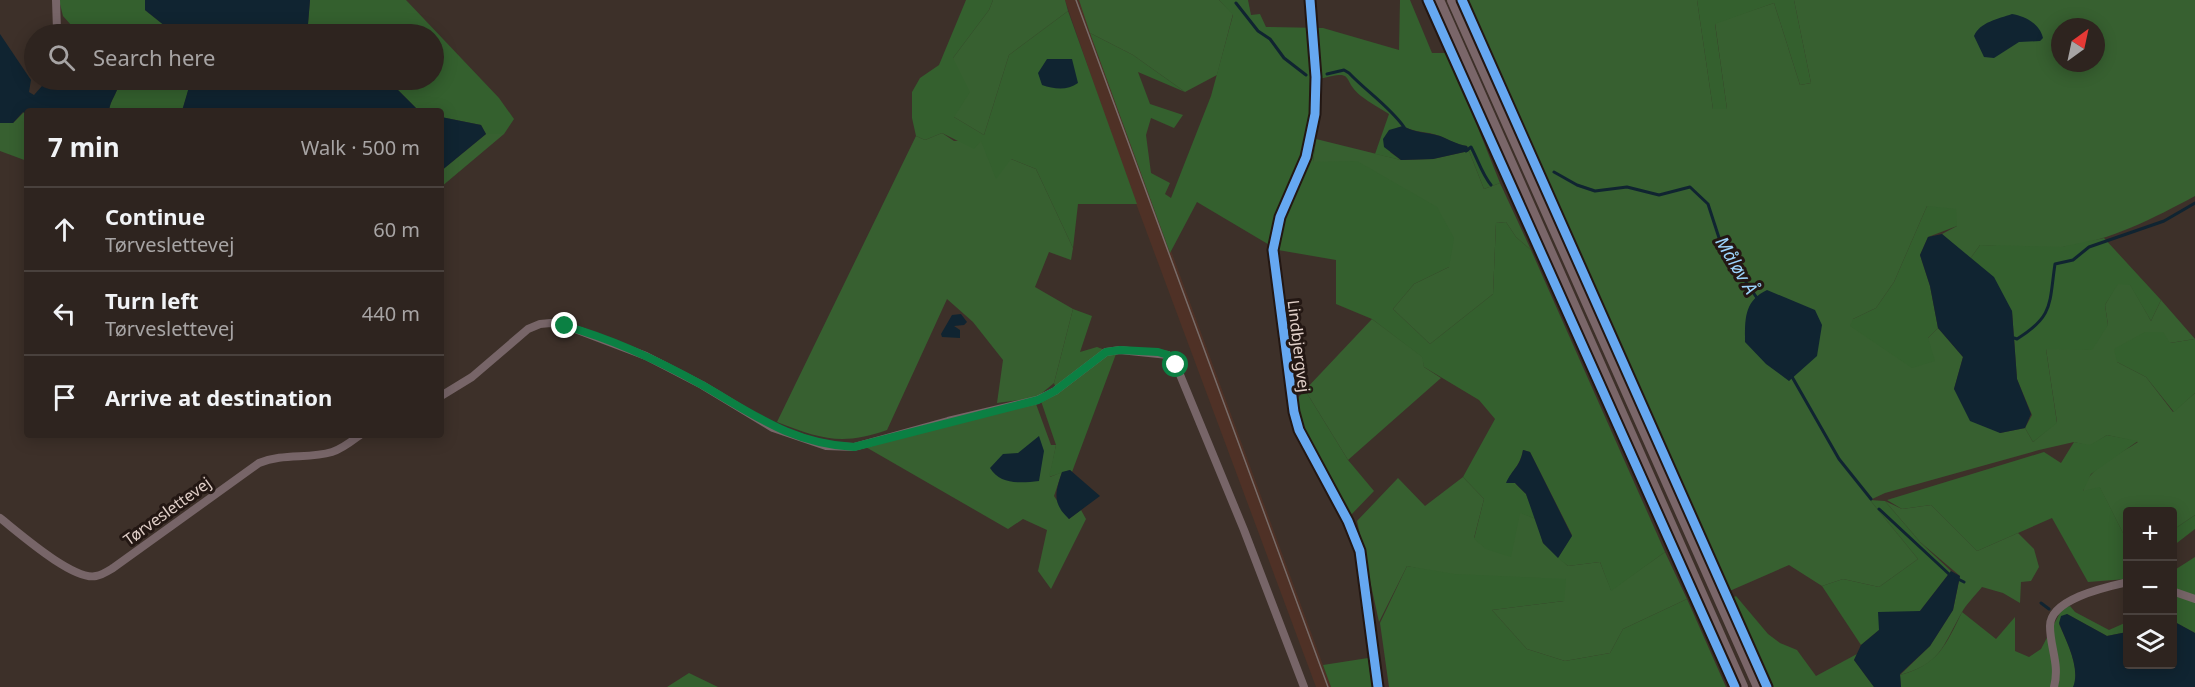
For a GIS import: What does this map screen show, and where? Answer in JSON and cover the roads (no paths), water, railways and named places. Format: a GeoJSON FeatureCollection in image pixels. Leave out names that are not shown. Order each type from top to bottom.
{"type":"FeatureCollection","features":[{"type":"Feature","properties":{"kind":"main road"},"geometry":{"type":"LineString","coordinates":[[1438,0],[1742,687]]}},
{"type":"Feature","properties":{"kind":"main road"},"geometry":{"type":"LineString","coordinates":[[1453,0],[1759,687]]}},
{"type":"Feature","properties":{"kind":"street"},"geometry":{"type":"LineString","coordinates":[[56,0],[57,24]]}},
{"type":"Feature","properties":{"kind":"street","name":"Lindbjergvej"},"geometry":{"type":"LineString","coordinates":[[1310,0],[1316,77],[1315,114],[1306,157],[1276,234],[1275,277],[1294,412],[1299,430],[1348,521],[1360,551],[1378,687]]}},
{"type":"Feature","properties":{"kind":"street"},"geometry":{"type":"LineString","coordinates":[[444,394],[472,377],[528,329],[540,324],[551,323],[567,326],[646,356],[702,385],[773,428],[826,446],[854,447],[1038,400],[1055,391],[1106,352],[1120,350],[1168,355],[1176,365],[1304,687]]}},
{"type":"Feature","properties":{"kind":"street","name":"Tørveslettevej"},"geometry":{"type":"LineString","coordinates":[[0,518],[62,564],[83,575],[95,576],[113,568],[259,463],[273,457],[319,455],[335,451],[355,438]]}},
{"type":"Feature","properties":{"kind":"street"},"geometry":{"type":"LineString","coordinates":[[2054,687],[2056,654],[2050,626],[2052,615],[2060,605],[2123,583]]}},
{"type":"Feature","properties":{"kind":"street"},"geometry":{"type":"LineString","coordinates":[[2177,593],[2195,599]]}},
{"type":"Feature","properties":{"kind":"water"},"geometry":{"type":"Polygon","coordinates":[[[145,0],[310,0],[308,24],[162,24],[145,10],[145,0]]]}},
{"type":"Feature","properties":{"kind":"water"},"geometry":{"type":"Polygon","coordinates":[[[2012,14],[2031,22],[2039,29],[2043,38],[2040,41],[2019,42],[1994,58],[1984,57],[1974,36],[1977,31],[1990,22],[2012,14]]]}},
{"type":"Feature","properties":{"kind":"water"},"geometry":{"type":"Polygon","coordinates":[[[0,34],[24,70],[24,90],[29,90],[34,95],[38,90],[118,90],[110,108],[24,108],[24,113],[13,123],[0,123],[0,34]]]}},
{"type":"Feature","properties":{"kind":"water"},"geometry":{"type":"Polygon","coordinates":[[[1047,59],[1072,59],[1078,83],[1060,89],[1042,85],[1038,73],[1047,59]]]}},
{"type":"Feature","properties":{"kind":"water"},"geometry":{"type":"Polygon","coordinates":[[[188,90],[398,90],[416,108],[183,108],[188,90]]]}},
{"type":"Feature","properties":{"kind":"water"},"geometry":{"type":"Polygon","coordinates":[[[444,118],[481,125],[486,134],[444,169],[444,118]]]}},
{"type":"Feature","properties":{"kind":"water"},"geometry":{"type":"Polygon","coordinates":[[[1403,126],[1467,146],[1469,151],[1433,159],[1401,160],[1384,147],[1383,139],[1389,130],[1403,126]]]}},
{"type":"Feature","properties":{"kind":"water"},"geometry":{"type":"Polygon","coordinates":[[[1942,234],[1994,277],[2012,311],[2017,379],[2031,414],[2025,428],[2000,433],[1970,421],[1954,389],[1963,357],[1938,328],[1930,286],[1920,255],[1928,237],[1942,234]]]}},
{"type":"Feature","properties":{"kind":"water"},"geometry":{"type":"Polygon","coordinates":[[[1767,290],[1815,310],[1822,325],[1817,356],[1789,381],[1766,364],[1745,342],[1747,312],[1759,294],[1767,290]]]}},
{"type":"Feature","properties":{"kind":"water"},"geometry":{"type":"Polygon","coordinates":[[[961,314],[967,322],[964,325],[954,326],[960,330],[960,338],[942,337],[941,334],[952,315],[961,314]]]}},
{"type":"Feature","properties":{"kind":"water"},"geometry":{"type":"Polygon","coordinates":[[[1039,436],[1044,451],[1039,481],[1011,482],[994,474],[990,468],[1003,454],[1018,453],[1039,436]]]}},
{"type":"Feature","properties":{"kind":"water"},"geometry":{"type":"Polygon","coordinates":[[[1523,450],[1530,452],[1572,536],[1558,558],[1543,543],[1526,494],[1515,483],[1506,483],[1518,464],[1523,450]]]}},
{"type":"Feature","properties":{"kind":"water"},"geometry":{"type":"Polygon","coordinates":[[[1070,470],[1100,496],[1069,519],[1057,503],[1056,497],[1062,472],[1070,470]]]}},
{"type":"Feature","properties":{"kind":"water"},"geometry":{"type":"Polygon","coordinates":[[[1951,571],[1960,576],[1953,610],[1930,646],[1900,674],[1901,687],[1874,687],[1854,660],[1861,645],[1879,630],[1878,612],[1920,611],[1951,571]]]}},
{"type":"Feature","properties":{"kind":"water"},"geometry":{"type":"Polygon","coordinates":[[[2067,614],[2107,636],[2123,633],[2123,669],[2177,669],[2177,623],[2195,633],[2195,687],[2073,687],[2074,663],[2059,623],[2061,616],[2067,614]]]}},
{"type":"Feature","properties":{"kind":"waterway","name":"Måløv Å"},"geometry":{"type":"LineString","coordinates":[[1236,3],[1258,31],[1270,39],[1284,58],[1306,75]]}},
{"type":"Feature","properties":{"kind":"waterway","name":"Måløv Å"},"geometry":{"type":"LineString","coordinates":[[1327,74],[1344,70],[1349,73],[1404,127]]}},
{"type":"Feature","properties":{"kind":"waterway","name":"Måløv Å"},"geometry":{"type":"LineString","coordinates":[[1466,151],[1471,147],[1491,185]]}},
{"type":"Feature","properties":{"kind":"waterway","name":"Måløv Å"},"geometry":{"type":"LineString","coordinates":[[1554,172],[1577,185],[1595,191],[1627,187],[1659,195],[1690,187],[1708,204],[1722,247],[1757,298]]}},
{"type":"Feature","properties":{"kind":"waterway"},"geometry":{"type":"LineString","coordinates":[[2014,338],[2017,339],[2029,331],[2044,316],[2050,299],[2055,264],[2073,260],[2089,247],[2164,221],[2195,203]]}},
{"type":"Feature","properties":{"kind":"waterway","name":"Måløv Å"},"geometry":{"type":"LineString","coordinates":[[1791,375],[1839,459],[1871,499]]}},
{"type":"Feature","properties":{"kind":"waterway","name":"Måløv Å"},"geometry":{"type":"LineString","coordinates":[[1879,509],[1950,575]]}},
{"type":"Feature","properties":{"kind":"waterway","name":"Måløv Å"},"geometry":{"type":"LineString","coordinates":[[1956,578],[1964,582]]}},
{"type":"Feature","properties":{"kind":"waterway","name":"Måløv Å"},"geometry":{"type":"LineString","coordinates":[[2041,603],[2049,609]]}},
{"type":"Feature","properties":{"kind":"tram line"},"geometry":{"type":"LineString","coordinates":[[1076,0],[1328,687]]}}]}
